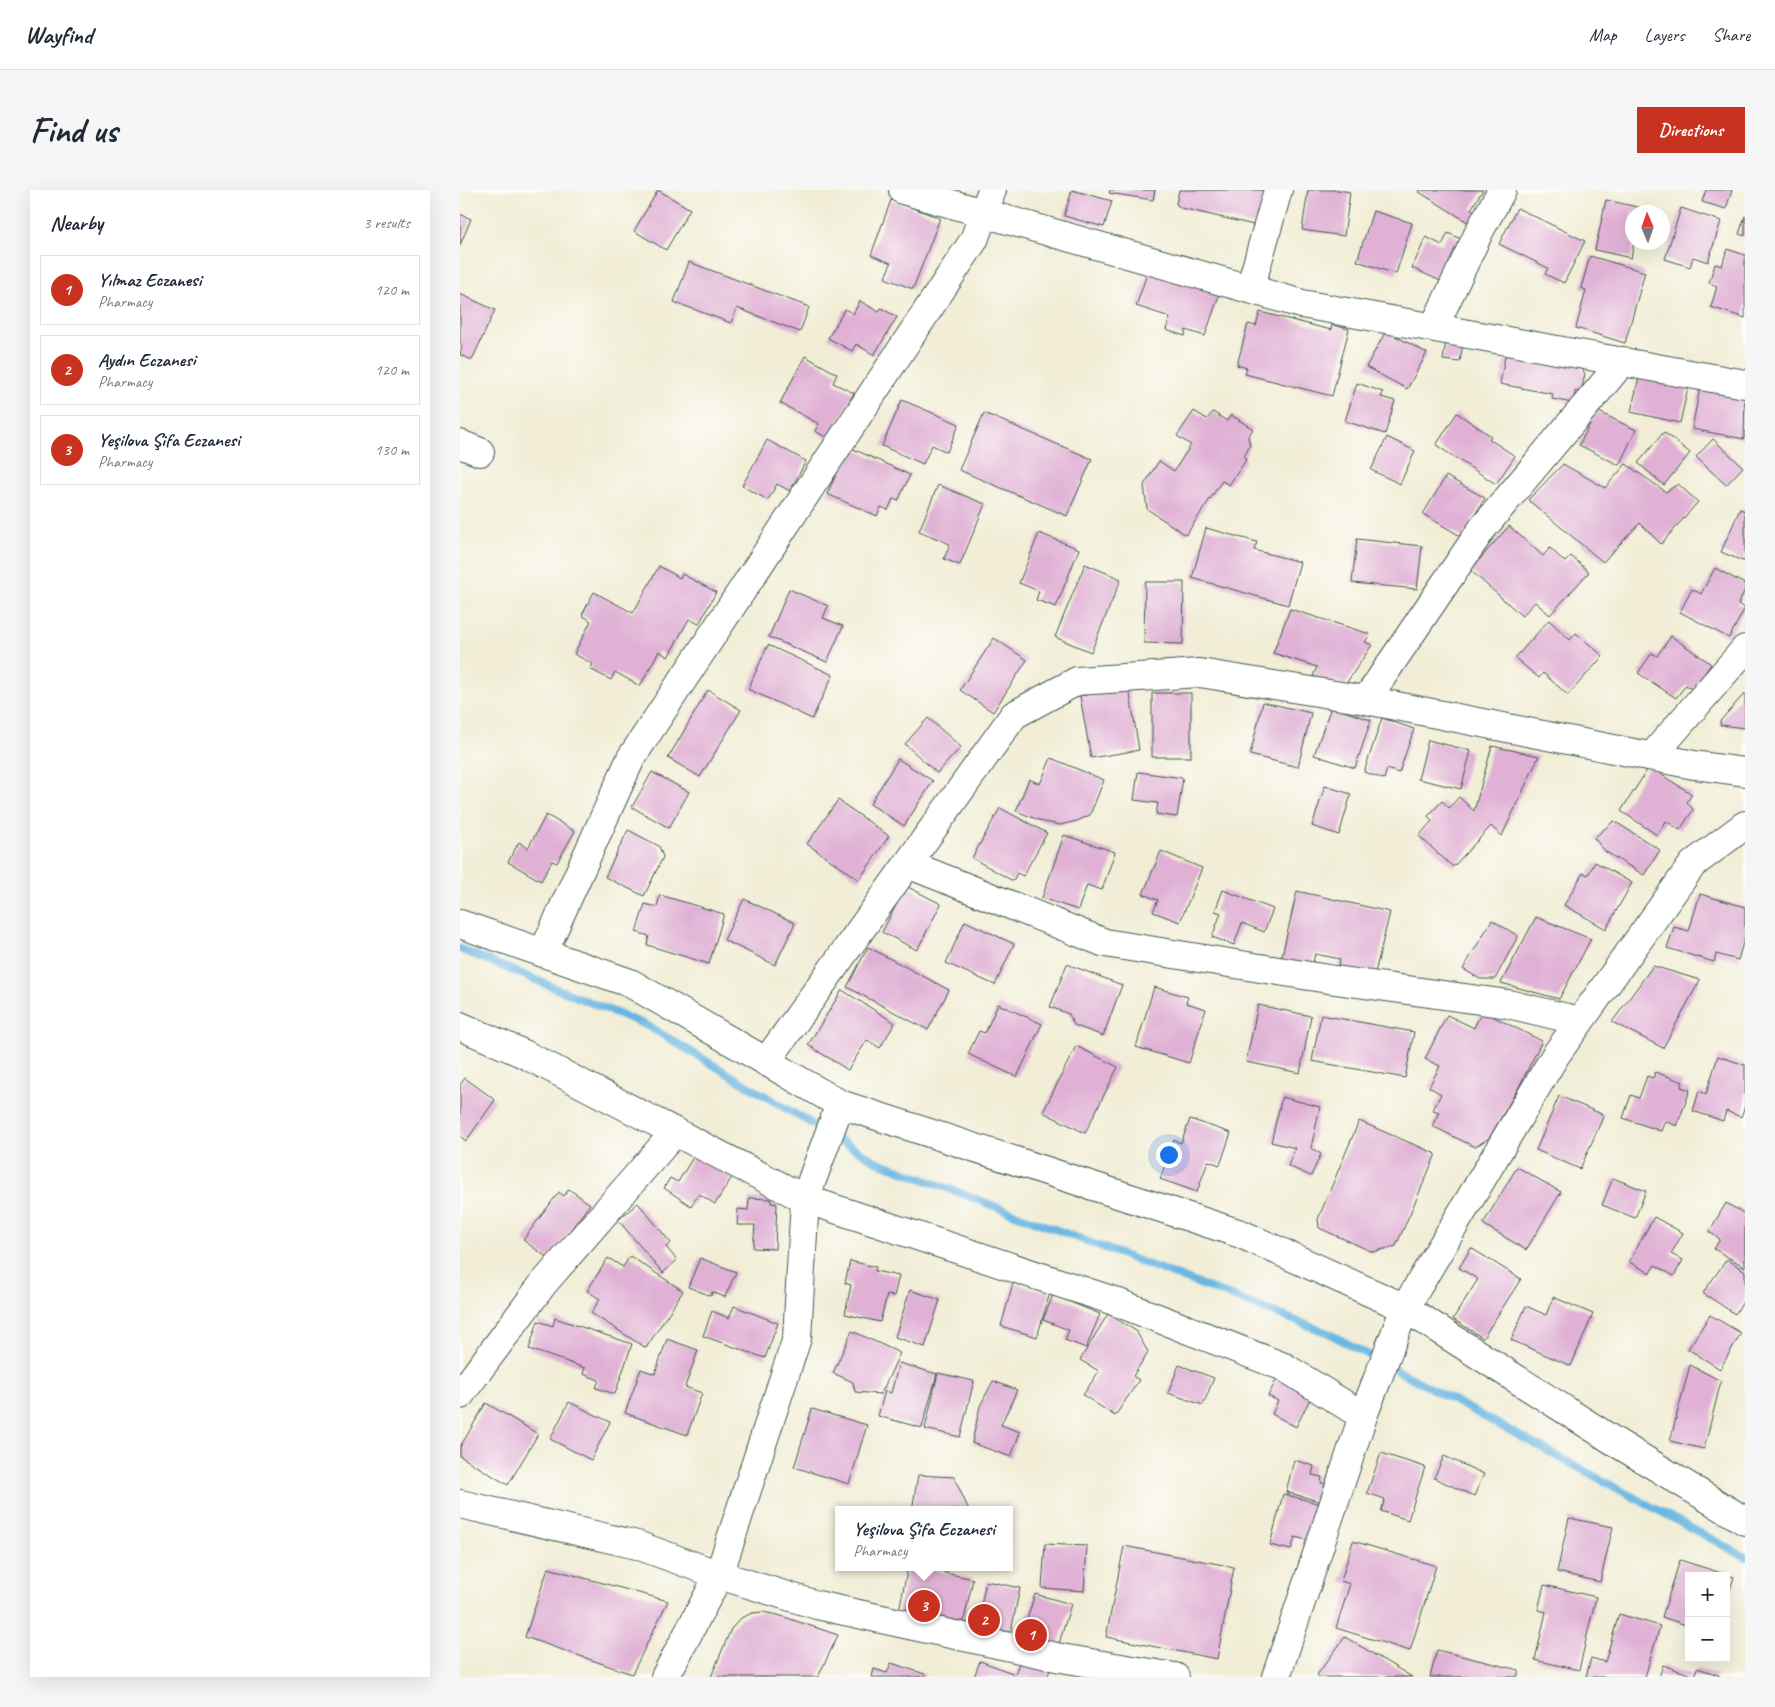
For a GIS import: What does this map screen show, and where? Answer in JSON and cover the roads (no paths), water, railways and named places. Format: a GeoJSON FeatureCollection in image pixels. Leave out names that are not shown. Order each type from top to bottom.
{"type":"FeatureCollection","features":[{"type":"Feature","properties":{"kind":"street"},"geometry":{"type":"LineString","coordinates":[[903,190],[988,202],[1250,289],[1302,304],[1745,384]]}},
{"type":"Feature","properties":{"kind":"street"},"geometry":{"type":"LineString","coordinates":[[1250,289],[1278,190]]}},
{"type":"Feature","properties":{"kind":"street"},"geometry":{"type":"LineString","coordinates":[[1434,327],[1480,230],[1502,190]]}},
{"type":"Feature","properties":{"kind":"street"},"geometry":{"type":"LineString","coordinates":[[543,953],[631,758],[974,240],[988,202]]}},
{"type":"Feature","properties":{"kind":"street"},"geometry":{"type":"LineString","coordinates":[[1366,700],[1482,529],[1623,361]]}},
{"type":"Feature","properties":{"kind":"street"},"geometry":{"type":"LineString","coordinates":[[1652,756],[1745,649]]}},
{"type":"Feature","properties":{"kind":"street"},"geometry":{"type":"LineString","coordinates":[[766,1062],[1014,715],[1077,680],[1200,673],[1366,700],[1652,756],[1745,772]]}},
{"type":"Feature","properties":{"kind":"street"},"geometry":{"type":"LineString","coordinates":[[1276,1677],[1367,1406],[1403,1315],[1555,1056],[1693,864],[1745,825]]}},
{"type":"Feature","properties":{"kind":"street"},"geometry":{"type":"LineString","coordinates":[[908,864],[1105,943],[1328,979],[1508,1004],[1580,1021]]}},
{"type":"Feature","properties":{"kind":"street"},"geometry":{"type":"LineString","coordinates":[[460,924],[630,983],[766,1062],[838,1111],[1241,1234],[1403,1315],[1745,1521]]}},
{"type":"Feature","properties":{"kind":"street"},"geometry":{"type":"LineString","coordinates":[[460,1026],[524,1054],[675,1132],[809,1188],[1112,1300],[1284,1367],[1367,1406]]}},
{"type":"Feature","properties":{"kind":"street"},"geometry":{"type":"LineString","coordinates":[[665,1677],[719,1575],[797,1338],[809,1188],[838,1111]]}},
{"type":"Feature","properties":{"kind":"street"},"geometry":{"type":"LineString","coordinates":[[460,1395],[543,1284],[675,1132]]}},
{"type":"Feature","properties":{"kind":"street"},"geometry":{"type":"LineString","coordinates":[[460,1504],[637,1545],[719,1575],[817,1605],[1059,1668],[1175,1677]]}},
{"type":"Feature","properties":{"kind":"waterway"},"geometry":{"type":"LineString","coordinates":[[460,949],[648,1026],[824,1131]]}},
{"type":"Feature","properties":{"kind":"waterway"},"geometry":{"type":"LineString","coordinates":[[834,1137],[876,1161],[1328,1333],[1745,1557]]}},
{"type":"Feature","properties":{"kind":"place","name":"Yeşilova Şifa Eczanesi"},"geometry":{"type":"Point","coordinates":[924,1606]}},
{"type":"Feature","properties":{"kind":"place","name":"Aydın Eczanesi"},"geometry":{"type":"Point","coordinates":[984,1620]}},
{"type":"Feature","properties":{"kind":"place","name":"Yılmaz Eczanesi"},"geometry":{"type":"Point","coordinates":[1031,1635]}}]}
